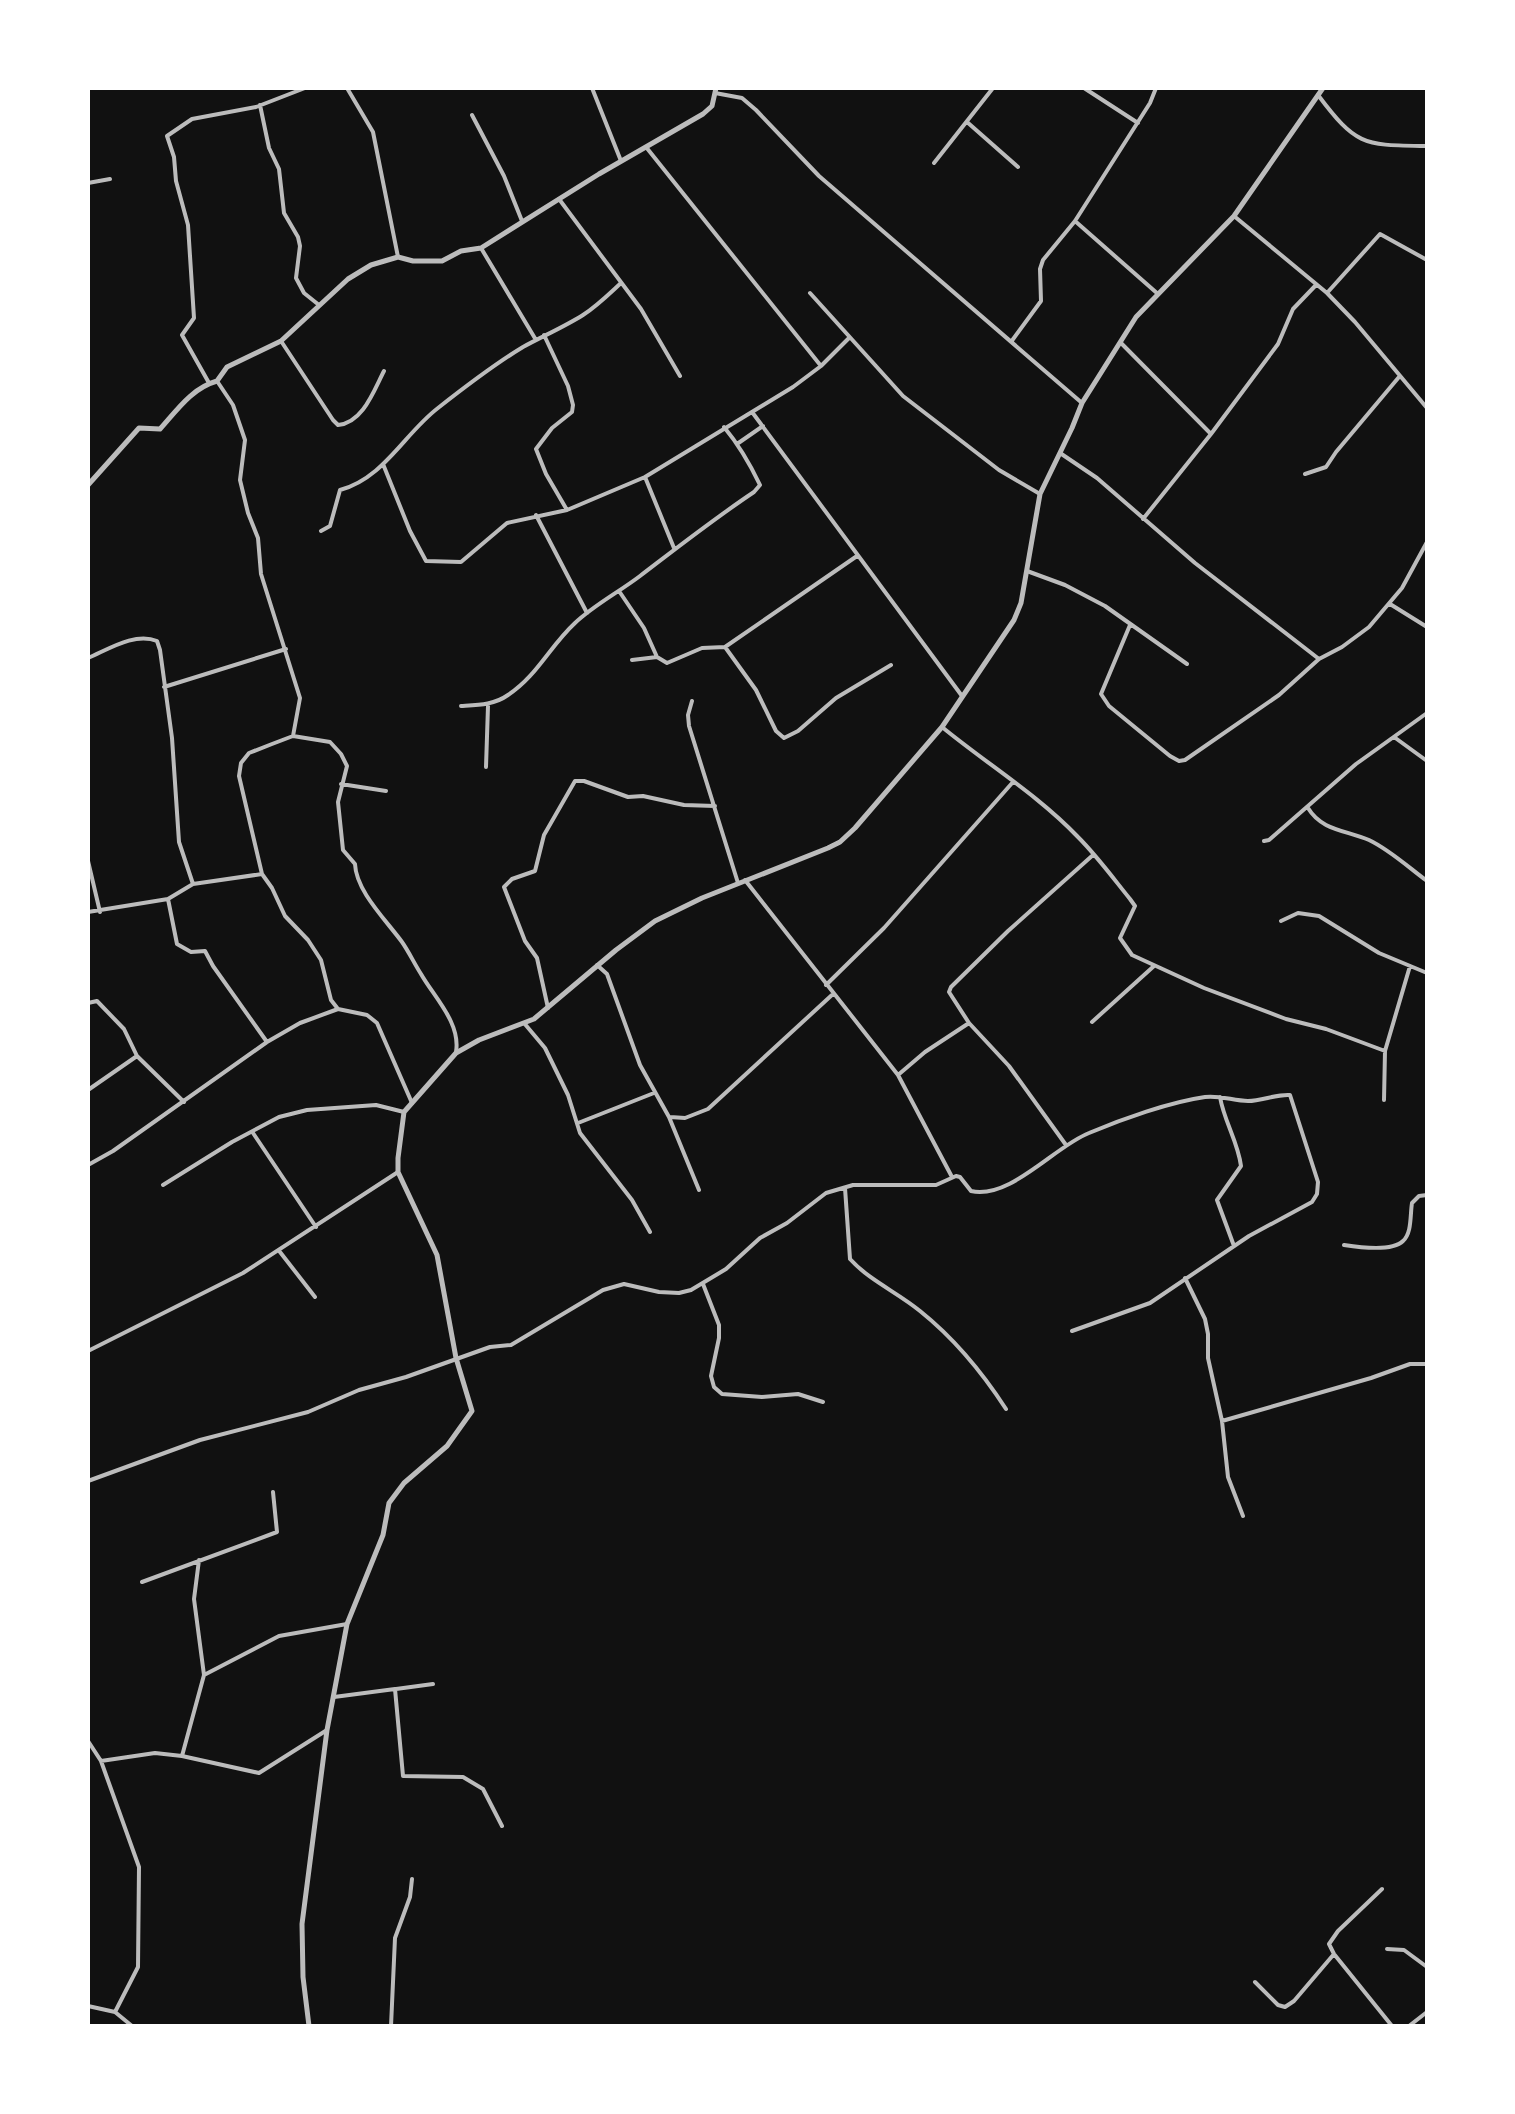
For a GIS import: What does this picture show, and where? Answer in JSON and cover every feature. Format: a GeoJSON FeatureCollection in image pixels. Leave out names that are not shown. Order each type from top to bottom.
{"type":"FeatureCollection","features":[{"type":"Feature","properties":{"kind":"street"},"geometry":{"type":"LineString","coordinates":[[209,383],[182,335],[194,318],[188,225],[167,136],[192,119],[260,105],[305,88]]}},
{"type":"Feature","properties":{"kind":"street"},"geometry":{"type":"LineString","coordinates":[[347,88],[373,132],[398,257]]}},
{"type":"Feature","properties":{"kind":"street"},"geometry":{"type":"LineString","coordinates":[[592,88],[621,161]]}},
{"type":"Feature","properties":{"kind":"street"},"geometry":{"type":"LineString","coordinates":[[934,163],[993,88]]}},
{"type":"Feature","properties":{"kind":"street"},"geometry":{"type":"LineString","coordinates":[[1084,88],[1138,123]]}},
{"type":"Feature","properties":{"kind":"street"},"geometry":{"type":"LineString","coordinates":[[1011,342],[1041,301],[1040,269],[1043,260],[1075,221],[1138,123],[1156,88]]}},
{"type":"Feature","properties":{"kind":"street"},"geometry":{"type":"LineString","coordinates":[[309,2026],[303,1977],[302,1924],[327,1730],[347,1624],[383,1535],[389,1503],[404,1483],[447,1446],[472,1411],[456,1358],[437,1255],[398,1172],[404,1112],[456,1053],[479,1040],[524,1023],[548,1008],[597,965],[655,921],[840,842],[942,727],[1014,620],[1021,603],[1040,494],[1082,403],[1136,317],[1234,216],[1323,88]]}},
{"type":"Feature","properties":{"kind":"street"},"geometry":{"type":"LineString","coordinates":[[89,481],[139,428],[160,429],[185,400],[217,381],[227,367],[281,341],[359,272],[398,257],[413,261],[442,261],[461,251],[481,248],[703,114],[712,106],[716,91],[742,98],[819,176],[1082,403]]}},
{"type":"Feature","properties":{"kind":"street"},"geometry":{"type":"LineString","coordinates":[[1318,95],[1353,137],[1387,146],[1427,146]]}},
{"type":"Feature","properties":{"kind":"street"},"geometry":{"type":"LineString","coordinates":[[260,105],[269,148],[279,169],[284,213],[300,246],[296,278],[304,293],[320,305]]}},
{"type":"Feature","properties":{"kind":"street"},"geometry":{"type":"LineString","coordinates":[[472,115],[504,176],[522,221]]}},
{"type":"Feature","properties":{"kind":"street"},"geometry":{"type":"LineString","coordinates":[[967,122],[1018,167]]}},
{"type":"Feature","properties":{"kind":"street"},"geometry":{"type":"LineString","coordinates":[[646,147],[821,366]]}},
{"type":"Feature","properties":{"kind":"street"},"geometry":{"type":"LineString","coordinates":[[88,183],[110,179]]}},
{"type":"Feature","properties":{"kind":"street"},"geometry":{"type":"LineString","coordinates":[[559,199],[641,309],[680,376]]}},
{"type":"Feature","properties":{"kind":"street"},"geometry":{"type":"LineString","coordinates":[[1234,216],[1327,293],[1427,408]]}},
{"type":"Feature","properties":{"kind":"street"},"geometry":{"type":"LineString","coordinates":[[1075,221],[1158,294]]}},
{"type":"Feature","properties":{"kind":"street"},"geometry":{"type":"LineString","coordinates":[[1327,293],[1380,234],[1427,260]]}},
{"type":"Feature","properties":{"kind":"street"},"geometry":{"type":"LineString","coordinates":[[481,248],[536,340]]}},
{"type":"Feature","properties":{"kind":"street"},"geometry":{"type":"LineString","coordinates":[[321,531],[330,526],[340,490],[362,482],[418,426],[466,385],[544,335],[583,315],[621,283]]}},
{"type":"Feature","properties":{"kind":"street"},"geometry":{"type":"LineString","coordinates":[[1143,519],[1278,344],[1293,309],[1316,285]]}},
{"type":"Feature","properties":{"kind":"street"},"geometry":{"type":"LineString","coordinates":[[810,293],[914,404],[999,470],[1040,494]]}},
{"type":"Feature","properties":{"kind":"street"},"geometry":{"type":"LineString","coordinates":[[544,335],[568,386],[573,405],[572,412],[552,428],[536,449],[542,467],[567,510]]}},
{"type":"Feature","properties":{"kind":"street"},"geometry":{"type":"LineString","coordinates":[[383,464],[410,531],[426,561],[461,562],[507,523],[567,510],[645,477],[724,427],[781,396],[821,366],[849,338]]}},
{"type":"Feature","properties":{"kind":"street"},"geometry":{"type":"LineString","coordinates":[[281,341],[338,425],[345,424],[363,411],[384,371]]}},
{"type":"Feature","properties":{"kind":"street"},"geometry":{"type":"LineString","coordinates":[[1121,343],[1211,434]]}},
{"type":"Feature","properties":{"kind":"street"},"geometry":{"type":"LineString","coordinates":[[1305,474],[1326,467],[1399,377]]}},
{"type":"Feature","properties":{"kind":"street"},"geometry":{"type":"LineString","coordinates":[[217,381],[233,405],[245,440],[240,480],[258,538],[261,574],[300,698],[293,736]]}},
{"type":"Feature","properties":{"kind":"street"},"geometry":{"type":"LineString","coordinates":[[752,412],[962,696]]}},
{"type":"Feature","properties":{"kind":"street"},"geometry":{"type":"LineString","coordinates":[[737,444],[763,426]]}},
{"type":"Feature","properties":{"kind":"street"},"geometry":{"type":"LineString","coordinates":[[461,706],[488,705],[505,698],[528,681],[564,634],[587,613],[754,492],[760,485],[724,427]]}},
{"type":"Feature","properties":{"kind":"street"},"geometry":{"type":"LineString","coordinates":[[1060,453],[1097,478],[1143,519],[1319,659]]}},
{"type":"Feature","properties":{"kind":"street"},"geometry":{"type":"LineString","coordinates":[[645,477],[674,548]]}},
{"type":"Feature","properties":{"kind":"street"},"geometry":{"type":"LineString","coordinates":[[536,515],[587,613]]}},
{"type":"Feature","properties":{"kind":"street"},"geometry":{"type":"LineString","coordinates":[[1130,625],[1101,694],[1109,706],[1179,761],[1185,760],[1279,695],[1319,659],[1369,627],[1402,588],[1427,542]]}},
{"type":"Feature","properties":{"kind":"street"},"geometry":{"type":"LineString","coordinates":[[619,591],[644,628],[657,657],[667,663],[702,648],[719,650],[725,647],[857,556]]}},
{"type":"Feature","properties":{"kind":"street"},"geometry":{"type":"LineString","coordinates":[[1026,571],[1105,606],[1187,664]]}},
{"type":"Feature","properties":{"kind":"street"},"geometry":{"type":"LineString","coordinates":[[1390,604],[1427,627]]}},
{"type":"Feature","properties":{"kind":"street"},"geometry":{"type":"LineString","coordinates":[[88,658],[131,640],[148,638],[157,641],[172,738],[179,842],[193,884]]}},
{"type":"Feature","properties":{"kind":"street"},"geometry":{"type":"LineString","coordinates":[[725,647],[744,671],[776,731],[784,738],[798,731],[836,698],[891,665]]}},
{"type":"Feature","properties":{"kind":"street"},"geometry":{"type":"LineString","coordinates":[[164,687],[286,649]]}},
{"type":"Feature","properties":{"kind":"street"},"geometry":{"type":"LineString","coordinates":[[632,660],[657,657]]}},
{"type":"Feature","properties":{"kind":"street"},"geometry":{"type":"LineString","coordinates":[[692,701],[689,726],[738,883]]}},
{"type":"Feature","properties":{"kind":"street"},"geometry":{"type":"LineString","coordinates":[[486,767],[488,705]]}},
{"type":"Feature","properties":{"kind":"street"},"geometry":{"type":"LineString","coordinates":[[1264,841],[1308,808],[1356,764],[1427,713]]}},
{"type":"Feature","properties":{"kind":"street"},"geometry":{"type":"LineString","coordinates":[[942,727],[1068,828],[1093,855],[1135,906],[1120,938],[1132,955],[1286,1019],[1326,1029],[1385,1051]]}},
{"type":"Feature","properties":{"kind":"street"},"geometry":{"type":"LineString","coordinates":[[338,1009],[331,1000],[321,960],[308,940],[285,916],[262,874],[239,776],[241,763],[249,753],[293,736],[330,742],[341,754],[347,766],[338,802],[343,850],[355,864],[355,879],[442,1004],[450,1019],[456,1053]]}},
{"type":"Feature","properties":{"kind":"street"},"geometry":{"type":"LineString","coordinates":[[1394,737],[1427,761]]}},
{"type":"Feature","properties":{"kind":"street"},"geometry":{"type":"LineString","coordinates":[[548,1008],[537,958],[525,941],[504,887],[512,879],[535,871],[544,835],[575,781],[584,781],[628,797],[643,796],[684,805],[715,806]]}},
{"type":"Feature","properties":{"kind":"street"},"geometry":{"type":"LineString","coordinates":[[826,985],[884,928],[1013,782]]}},
{"type":"Feature","properties":{"kind":"street"},"geometry":{"type":"LineString","coordinates":[[341,784],[386,791]]}},
{"type":"Feature","properties":{"kind":"street"},"geometry":{"type":"LineString","coordinates":[[1308,808],[1316,820],[1369,840],[1427,881]]}},
{"type":"Feature","properties":{"kind":"street"},"geometry":{"type":"LineString","coordinates":[[1066,1145],[1009,1066],[969,1023],[949,992],[1008,931],[1093,855]]}},
{"type":"Feature","properties":{"kind":"street"},"geometry":{"type":"LineString","coordinates":[[88,861],[100,912]]}},
{"type":"Feature","properties":{"kind":"street"},"geometry":{"type":"LineString","coordinates":[[88,912],[168,899],[193,884],[262,874]]}},
{"type":"Feature","properties":{"kind":"street"},"geometry":{"type":"LineString","coordinates":[[745,880],[898,1075],[952,1177]]}},
{"type":"Feature","properties":{"kind":"street"},"geometry":{"type":"LineString","coordinates":[[168,899],[177,944],[191,952],[205,951],[267,1042]]}},
{"type":"Feature","properties":{"kind":"street"},"geometry":{"type":"LineString","coordinates":[[1281,921],[1298,913],[1319,916],[1379,953],[1427,973]]}},
{"type":"Feature","properties":{"kind":"street"},"geometry":{"type":"LineString","coordinates":[[597,965],[607,974],[640,1065],[669,1117],[699,1190]]}},
{"type":"Feature","properties":{"kind":"street"},"geometry":{"type":"LineString","coordinates":[[1092,1022],[1154,966]]}},
{"type":"Feature","properties":{"kind":"street"},"geometry":{"type":"LineString","coordinates":[[1384,1100],[1385,1051],[1410,966]]}},
{"type":"Feature","properties":{"kind":"street"},"geometry":{"type":"LineString","coordinates":[[669,1117],[685,1118],[708,1109],[833,994]]}},
{"type":"Feature","properties":{"kind":"street"},"geometry":{"type":"LineString","coordinates":[[88,1003],[97,1001],[124,1029],[137,1056],[184,1102]]}},
{"type":"Feature","properties":{"kind":"street"},"geometry":{"type":"LineString","coordinates":[[88,1165],[113,1151],[267,1042],[300,1023],[338,1009],[367,1015],[377,1023],[412,1103]]}},
{"type":"Feature","properties":{"kind":"street"},"geometry":{"type":"LineString","coordinates":[[524,1023],[545,1048],[568,1095],[585,1141],[632,1200],[650,1232]]}},
{"type":"Feature","properties":{"kind":"street"},"geometry":{"type":"LineString","coordinates":[[898,1075],[925,1052],[969,1023]]}},
{"type":"Feature","properties":{"kind":"street"},"geometry":{"type":"LineString","coordinates":[[88,1090],[137,1056]]}},
{"type":"Feature","properties":{"kind":"street"},"geometry":{"type":"LineString","coordinates":[[577,1123],[654,1093]]}},
{"type":"Feature","properties":{"kind":"street"},"geometry":{"type":"LineString","coordinates":[[88,1481],[200,1440],[308,1412],[359,1390],[490,1347],[511,1345],[603,1290],[624,1284],[679,1293],[703,1284],[726,1269],[760,1238],[787,1223],[826,1193],[845,1187],[936,1185],[952,1177],[960,1177],[971,1191],[980,1193],[1032,1172],[1066,1145],[1086,1134],[1130,1118],[1205,1097],[1248,1101],[1290,1095],[1318,1182],[1317,1194],[1312,1202],[1249,1236],[1150,1303],[1072,1331]]}},
{"type":"Feature","properties":{"kind":"street"},"geometry":{"type":"LineString","coordinates":[[1220,1097],[1241,1166],[1223,1187],[1217,1200],[1234,1246]]}},
{"type":"Feature","properties":{"kind":"street"},"geometry":{"type":"LineString","coordinates":[[163,1185],[279,1117],[307,1110],[376,1105],[404,1112]]}},
{"type":"Feature","properties":{"kind":"street"},"geometry":{"type":"LineString","coordinates":[[252,1133],[316,1227]]}},
{"type":"Feature","properties":{"kind":"street"},"geometry":{"type":"LineString","coordinates":[[88,1351],[243,1273],[398,1172]]}},
{"type":"Feature","properties":{"kind":"street"},"geometry":{"type":"LineString","coordinates":[[845,1187],[850,1259],[876,1282],[919,1309],[956,1344],[982,1371],[1006,1409]]}},
{"type":"Feature","properties":{"kind":"street"},"geometry":{"type":"LineString","coordinates":[[1344,1245],[1360,1248],[1394,1246],[1403,1241],[1409,1229],[1412,1203],[1419,1196],[1427,1195]]}},
{"type":"Feature","properties":{"kind":"street"},"geometry":{"type":"LineString","coordinates":[[279,1251],[315,1297]]}},
{"type":"Feature","properties":{"kind":"street"},"geometry":{"type":"LineString","coordinates":[[1185,1278],[1205,1319],[1208,1358],[1222,1421],[1228,1477],[1243,1516]]}},
{"type":"Feature","properties":{"kind":"street"},"geometry":{"type":"LineString","coordinates":[[703,1284],[719,1325],[711,1376],[714,1387],[722,1394],[762,1397],[798,1394],[823,1402]]}},
{"type":"Feature","properties":{"kind":"street"},"geometry":{"type":"LineString","coordinates":[[1222,1421],[1410,1364],[1427,1364]]}},
{"type":"Feature","properties":{"kind":"street"},"geometry":{"type":"LineString","coordinates":[[142,1582],[277,1532],[273,1492]]}},
{"type":"Feature","properties":{"kind":"street"},"geometry":{"type":"LineString","coordinates":[[182,1756],[204,1675],[194,1599],[199,1560]]}},
{"type":"Feature","properties":{"kind":"street"},"geometry":{"type":"LineString","coordinates":[[204,1675],[279,1636],[347,1624]]}},
{"type":"Feature","properties":{"kind":"street"},"geometry":{"type":"LineString","coordinates":[[334,1697],[433,1684]]}},
{"type":"Feature","properties":{"kind":"street"},"geometry":{"type":"LineString","coordinates":[[395,1689],[403,1776],[463,1777],[483,1789],[502,1826]]}},
{"type":"Feature","properties":{"kind":"street"},"geometry":{"type":"LineString","coordinates":[[101,1761],[155,1753],[259,1773],[327,1730]]}},
{"type":"Feature","properties":{"kind":"street"},"geometry":{"type":"LineString","coordinates":[[88,1741],[101,1761],[139,1867],[138,1967],[115,2012]]}},
{"type":"Feature","properties":{"kind":"street"},"geometry":{"type":"LineString","coordinates":[[391,2026],[395,1938],[410,1897],[412,1879]]}},
{"type":"Feature","properties":{"kind":"street"},"geometry":{"type":"LineString","coordinates":[[1382,1889],[1338,1931],[1329,1944],[1392,2026]]}},
{"type":"Feature","properties":{"kind":"street"},"geometry":{"type":"LineString","coordinates":[[1387,1949],[1404,1950],[1427,1967]]}},
{"type":"Feature","properties":{"kind":"street"},"geometry":{"type":"LineString","coordinates":[[1255,1982],[1278,2005],[1290,2005],[1334,1954]]}},
{"type":"Feature","properties":{"kind":"street"},"geometry":{"type":"LineString","coordinates":[[88,2006],[115,2012],[132,2026]]}},
{"type":"Feature","properties":{"kind":"street"},"geometry":{"type":"LineString","coordinates":[[1409,2026],[1427,2012]]}},
{"type":"Feature","properties":{"kind":"street"},"geometry":{"type":"LineString","coordinates":[[1418,2020],[1427,2019]]}}]}
